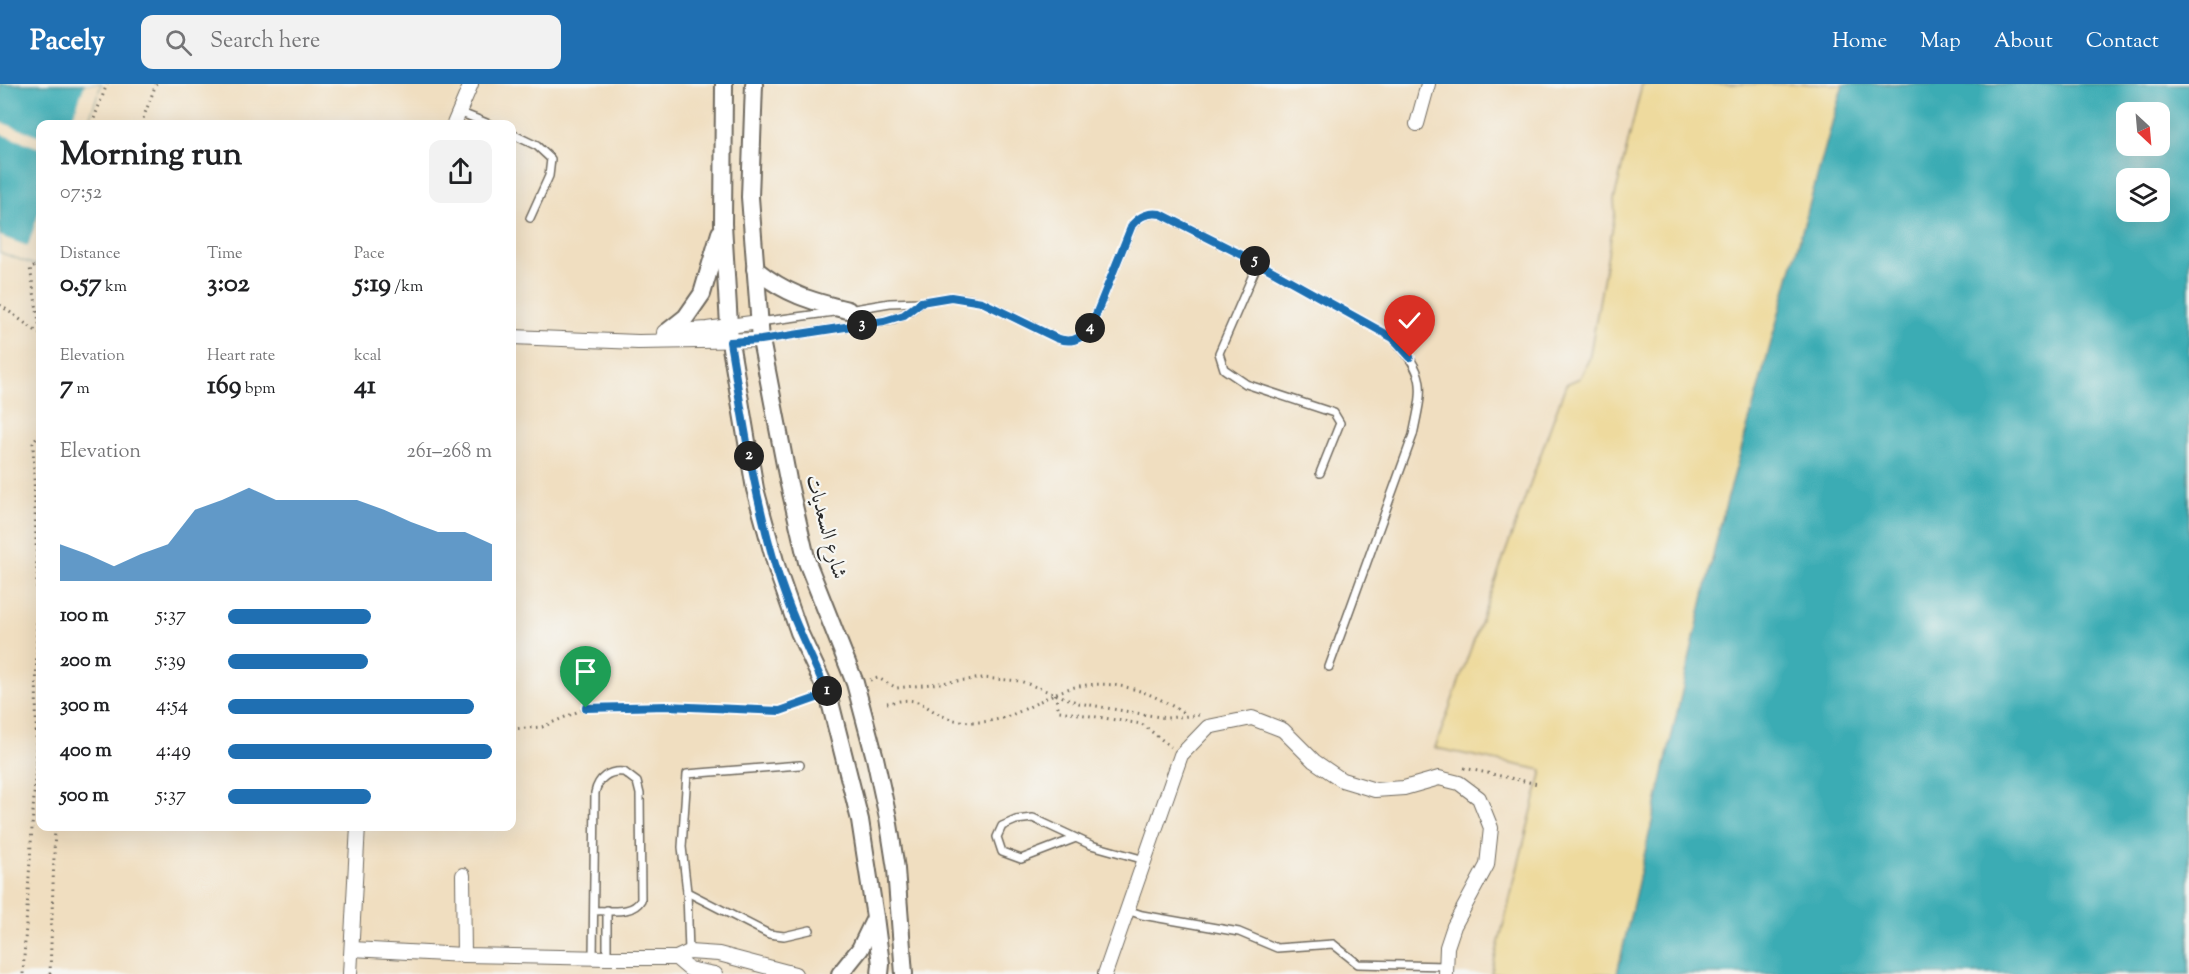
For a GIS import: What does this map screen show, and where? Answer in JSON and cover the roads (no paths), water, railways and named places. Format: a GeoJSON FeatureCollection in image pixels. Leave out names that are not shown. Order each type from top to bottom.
{"type":"FeatureCollection","features":[{"type":"Feature","properties":{"kind":"street"},"geometry":{"type":"LineString","coordinates":[[456,118],[471,84]]}},
{"type":"Feature","properties":{"kind":"street"},"geometry":{"type":"LineString","coordinates":[[724,84],[723,224],[729,334],[755,489],[778,572],[799,632],[828,694],[860,820],[875,917],[880,974]]}},
{"type":"Feature","properties":{"kind":"street","name":"شارع السعديات"},"geometry":{"type":"LineString","coordinates":[[754,84],[750,197],[761,340],[788,480],[807,562],[855,683],[875,758],[896,869],[903,968]]}},
{"type":"Feature","properties":{"kind":"street"},"geometry":{"type":"LineString","coordinates":[[1417,124],[1428,84]]}},
{"type":"Feature","properties":{"kind":"street"},"geometry":{"type":"LineString","coordinates":[[667,332],[687,317],[702,294],[723,224]]}},
{"type":"Feature","properties":{"kind":"street"},"geometry":{"type":"LineString","coordinates":[[754,269],[791,294],[849,310]]}},
{"type":"Feature","properties":{"kind":"street"},"geometry":{"type":"LineString","coordinates":[[516,337],[638,342],[729,334],[759,322]]}},
{"type":"Feature","properties":{"kind":"street"},"geometry":{"type":"LineString","coordinates":[[560,338],[602,333],[667,332],[729,334],[761,340]]}},
{"type":"Feature","properties":{"kind":"street"},"geometry":{"type":"LineString","coordinates":[[1105,974],[1181,755],[1208,727],[1252,718],[1283,730],[1314,761],[1342,780],[1375,790],[1404,788],[1439,778],[1460,783],[1479,798],[1491,828],[1487,865],[1454,926],[1447,947],[1446,970]]}},
{"type":"Feature","properties":{"kind":"street"},"geometry":{"type":"LineString","coordinates":[[350,974],[358,831]]}},
{"type":"Feature","properties":{"kind":"street"},"geometry":{"type":"LineString","coordinates":[[463,875],[464,955]]}},
{"type":"Feature","properties":{"kind":"street"},"geometry":{"type":"LineString","coordinates":[[840,974],[860,949],[875,917]]}},
{"type":"Feature","properties":{"kind":"street"},"geometry":{"type":"LineString","coordinates":[[352,949],[464,955],[600,958],[676,958],[689,952],[719,954],[795,974]]}},
{"type":"Feature","properties":{"kind":"street"},"geometry":{"type":"LineString","coordinates":[[676,958],[689,969],[715,974]]}},
{"type":"Feature","properties":{"kind":"street"},"geometry":{"type":"LineString","coordinates":[[903,968],[916,974]]}},
{"type":"Feature","properties":{"kind":"lane"},"geometry":{"type":"LineString","coordinates":[[516,136],[537,146],[551,159],[549,176],[530,218]]}},
{"type":"Feature","properties":{"kind":"lane"},"geometry":{"type":"LineString","coordinates":[[759,322],[890,303],[921,302],[936,298],[967,298],[982,302],[1056,338],[1075,340],[1091,327],[1132,225],[1141,217],[1154,213],[1161,214],[1258,263],[1393,338],[1410,357],[1420,377],[1419,404],[1413,435],[1329,667]]}},
{"type":"Feature","properties":{"kind":"lane"},"geometry":{"type":"LineString","coordinates":[[1258,263],[1219,353],[1224,369],[1246,384],[1334,413],[1340,423],[1320,473]]}},
{"type":"Feature","properties":{"kind":"lane"},"geometry":{"type":"LineString","coordinates":[[761,340],[894,319],[921,302]]}},
{"type":"Feature","properties":{"kind":"lane"},"geometry":{"type":"LineString","coordinates":[[689,952],[687,892],[682,848],[687,774],[800,765]]}},
{"type":"Feature","properties":{"kind":"lane"},"geometry":{"type":"LineString","coordinates":[[595,911],[634,908],[641,900],[642,894],[640,788],[638,782],[629,774],[618,771],[602,777],[595,793],[595,911],[600,958]]}},
{"type":"Feature","properties":{"kind":"lane"},"geometry":{"type":"LineString","coordinates":[[1076,838],[1020,859],[1002,852],[997,837],[1002,826],[1016,820],[1034,818],[1091,845],[1144,860]]}},
{"type":"Feature","properties":{"kind":"lane"},"geometry":{"type":"LineString","coordinates":[[687,892],[769,934],[784,936],[810,930]]}},
{"type":"Feature","properties":{"kind":"lane"},"geometry":{"type":"LineString","coordinates":[[600,958],[607,910]]}},
{"type":"Feature","properties":{"kind":"lane"},"geometry":{"type":"LineString","coordinates":[[1127,910],[1142,915],[1239,932],[1277,948],[1333,944],[1358,963],[1446,970]]}},
{"type":"Feature","properties":{"kind":"water"},"geometry":{"type":"Polygon","coordinates":[[[0,84],[101,84],[88,120],[36,120],[36,265],[0,252],[0,84]]]}},
{"type":"Feature","properties":{"kind":"water"},"geometry":{"type":"Polygon","coordinates":[[[1843,84],[2189,84],[2189,974],[1617,974],[1720,526],[1843,84]]]}}]}
